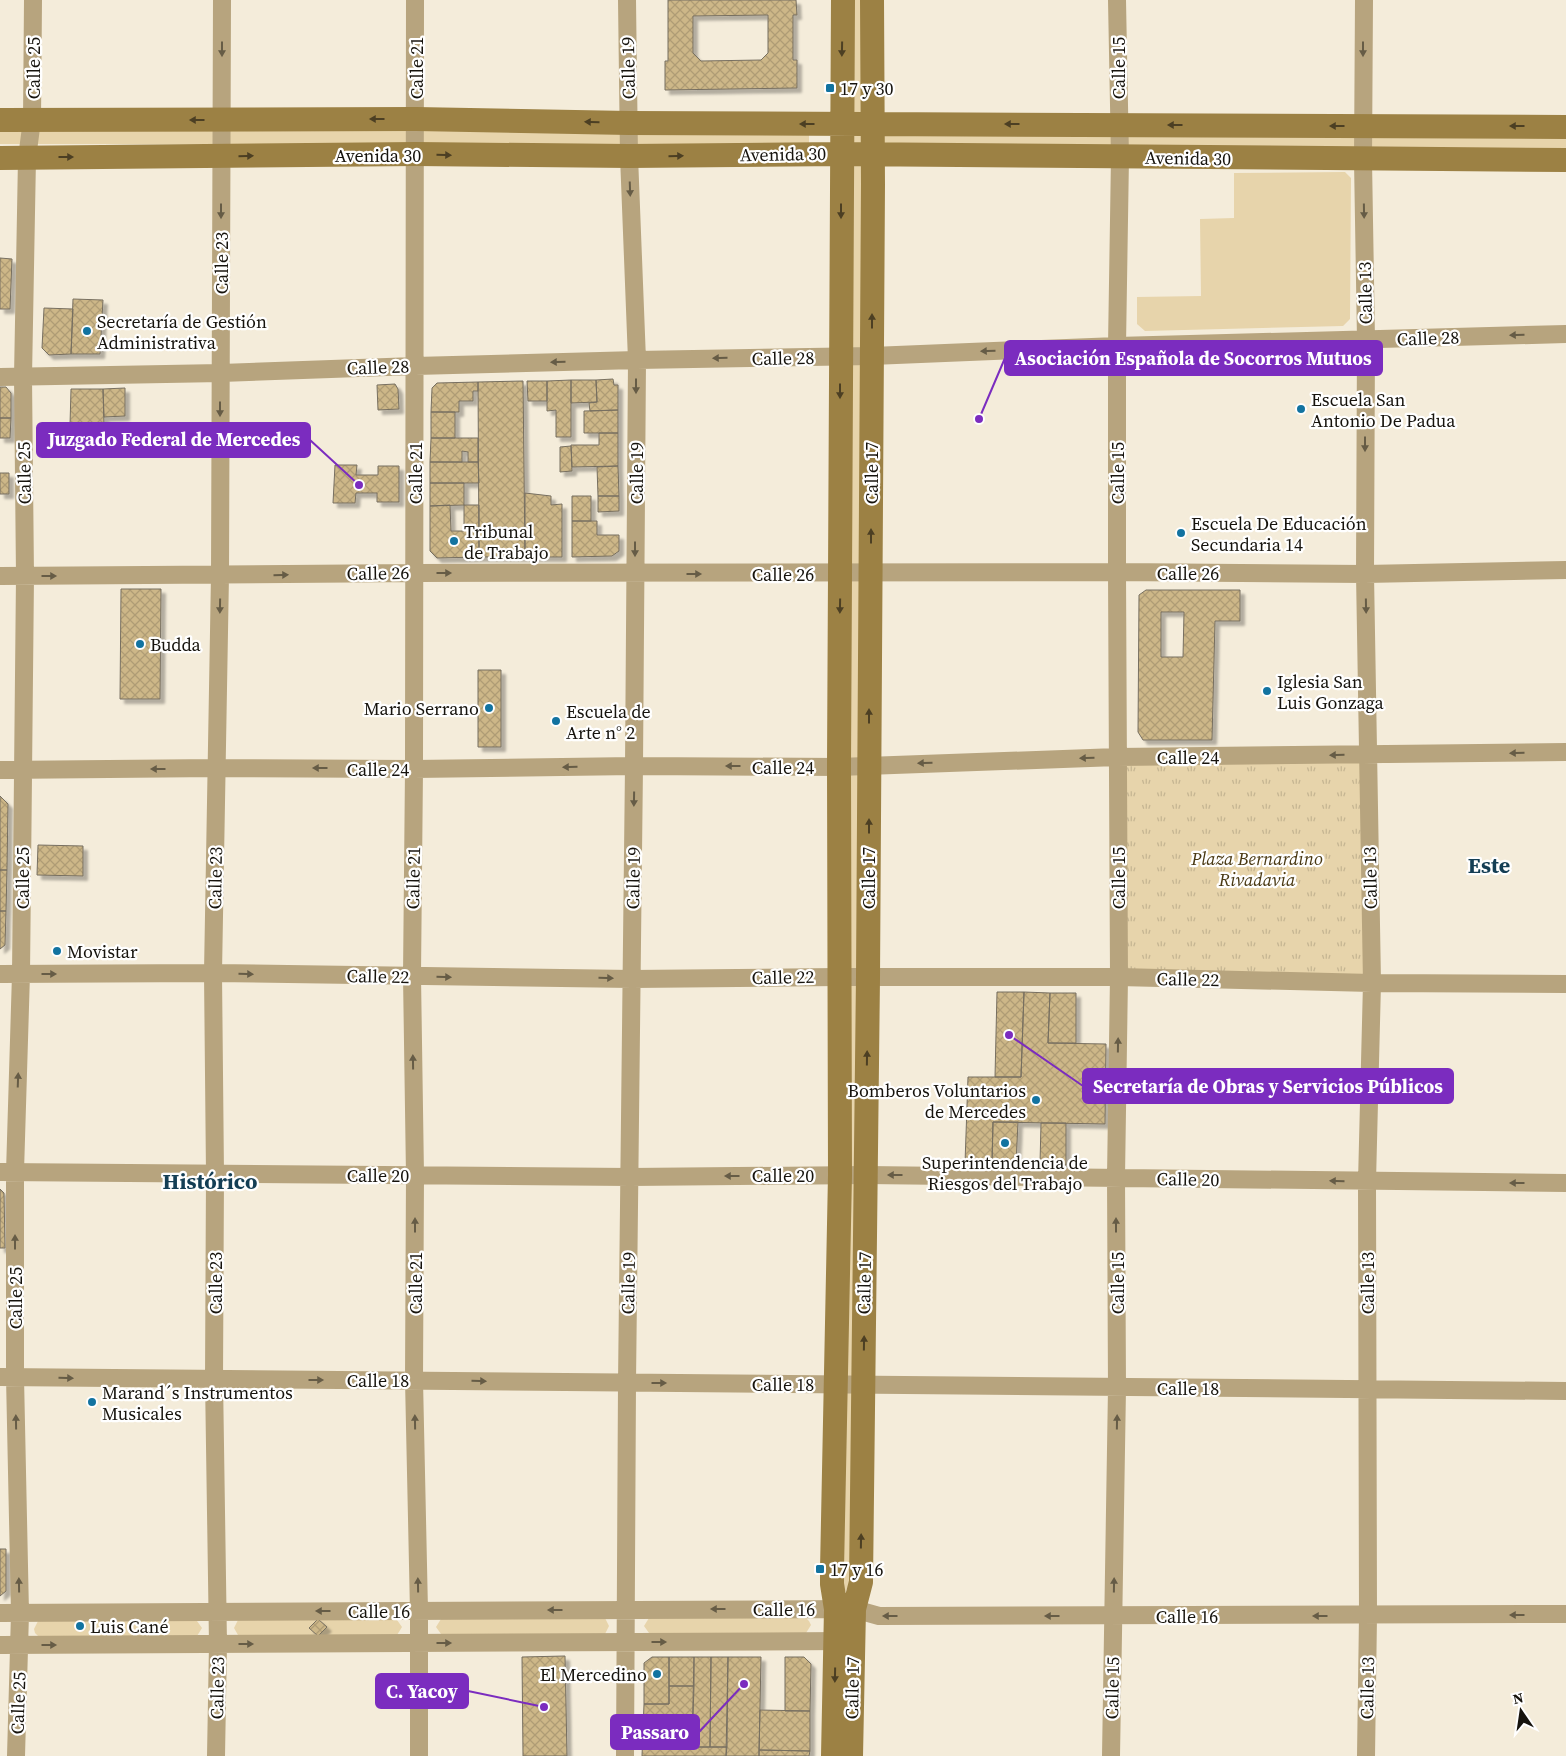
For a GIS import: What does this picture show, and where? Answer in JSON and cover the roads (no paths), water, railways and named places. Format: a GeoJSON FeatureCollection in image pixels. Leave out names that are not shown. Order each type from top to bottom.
{"type":"FeatureCollection","features":[{"type":"Feature","properties":{"kind":"main road","name":"Calle 17"},"geometry":{"type":"LineString","coordinates":[[843,0],[838,977],[840,1175],[832,1584],[845,1609],[850,1756]]}},
{"type":"Feature","properties":{"kind":"main road","name":"Calle 17"},"geometry":{"type":"LineString","coordinates":[[845,1609],[861,1582],[868,977],[873,155],[872,0]]}},
{"type":"Feature","properties":{"kind":"main road","name":"Avenida 30"},"geometry":{"type":"LineString","coordinates":[[0,120],[416,119],[629,123],[1566,127]]}},
{"type":"Feature","properties":{"kind":"main road","name":"Avenida 30"},"geometry":{"type":"LineString","coordinates":[[0,158],[416,154],[629,156],[841,154],[1363,160],[1566,160]]}},
{"type":"Feature","properties":{"kind":"main road","name":"Calle 17"},"geometry":{"type":"LineString","coordinates":[[833,1756],[845,1641]]}},
{"type":"Feature","properties":{"kind":"street","name":"Calle 25"},"geometry":{"type":"LineString","coordinates":[[16,1756],[20,1613],[8,1377],[7,1172],[21,974],[25,576],[23,377],[26,158],[32,120],[33,0]]}},
{"type":"Feature","properties":{"kind":"street","name":"Calle 23"},"geometry":{"type":"LineString","coordinates":[[216,1756],[218,1612],[214,1379],[216,1174],[214,973],[220,575],[222,0]]}},
{"type":"Feature","properties":{"kind":"street","name":"Calle 21"},"geometry":{"type":"LineString","coordinates":[[415,0],[415,573],[412,976],[415,1175],[414,1380],[419,1611],[419,1756]]}},
{"type":"Feature","properties":{"kind":"street","name":"Calle 19"},"geometry":{"type":"LineString","coordinates":[[625,1756],[637,360],[629,156],[627,0]]}},
{"type":"Feature","properties":{"kind":"street","name":"Calle 15"},"geometry":{"type":"LineString","coordinates":[[1112,1756],[1117,1388],[1116,1177],[1119,977],[1117,346],[1120,157],[1117,0]]}},
{"type":"Feature","properties":{"kind":"street","name":"Calle 13"},"geometry":{"type":"LineString","coordinates":[[1364,0],[1365,574],[1372,983],[1367,1182],[1368,1616],[1366,1756]]}},
{"type":"Feature","properties":{"kind":"street","name":"Calle 28"},"geometry":{"type":"LineString","coordinates":[[0,377],[220,373],[637,360],[840,357],[1117,346],[1566,334]]}},
{"type":"Feature","properties":{"kind":"street","name":"Calle 26"},"geometry":{"type":"LineString","coordinates":[[0,576],[415,573],[840,574],[1117,572],[1365,574],[1566,570]]}},
{"type":"Feature","properties":{"kind":"street","name":"Calle 24"},"geometry":{"type":"LineString","coordinates":[[0,770],[414,769],[634,766],[839,767],[1117,757],[1566,752]]}},
{"type":"Feature","properties":{"kind":"street","name":"Calle 22"},"geometry":{"type":"LineString","coordinates":[[0,974],[214,973],[632,979],[1119,977],[1372,983],[1566,984]]}},
{"type":"Feature","properties":{"kind":"street","name":"Calle 20"},"geometry":{"type":"LineString","coordinates":[[7,1172],[630,1176],[866,1175],[1566,1183]]}},
{"type":"Feature","properties":{"kind":"street","name":"Calle 18"},"geometry":{"type":"LineString","coordinates":[[8,1377],[1117,1388],[1566,1390]]}},
{"type":"Feature","properties":{"kind":"street","name":"Calle 16"},"geometry":{"type":"LineString","coordinates":[[0,1613],[845,1609],[879,1616],[1566,1614]]}},
{"type":"Feature","properties":{"kind":"street","name":"Calle 16"},"geometry":{"type":"LineString","coordinates":[[0,1645],[845,1641]]}},
{"type":"Feature","properties":{"kind":"place","name":"17 y 30"},"geometry":{"type":"Point","coordinates":[830,88]}},
{"type":"Feature","properties":{"kind":"place","name":"Secretaría de Gestión Administrativa"},"geometry":{"type":"Point","coordinates":[87,331]}},
{"type":"Feature","properties":{"kind":"place","name":"Escuela San Antonio De Padua"},"geometry":{"type":"Point","coordinates":[1301,409]}},
{"type":"Feature","properties":{"kind":"place","name":"Asociación Española de Socorros Mutuos"},"geometry":{"type":"Point","coordinates":[979,419]}},
{"type":"Feature","properties":{"kind":"place","name":"Juzgado Federal de Mercedes"},"geometry":{"type":"Point","coordinates":[359,485]}},
{"type":"Feature","properties":{"kind":"place","name":"Escuela De Educación Secundaria 14"},"geometry":{"type":"Point","coordinates":[1181,533]}},
{"type":"Feature","properties":{"kind":"place","name":"Tribunal de Trabajo"},"geometry":{"type":"Point","coordinates":[454,541]}},
{"type":"Feature","properties":{"kind":"place","name":"Budda"},"geometry":{"type":"Point","coordinates":[140,644]}},
{"type":"Feature","properties":{"kind":"place","name":"Iglesia San Luis Gonzaga"},"geometry":{"type":"Point","coordinates":[1267,691]}},
{"type":"Feature","properties":{"kind":"place","name":"Mario Serrano"},"geometry":{"type":"Point","coordinates":[489,708]}},
{"type":"Feature","properties":{"kind":"place","name":"Escuela de Arte n° 2"},"geometry":{"type":"Point","coordinates":[556,721]}},
{"type":"Feature","properties":{"kind":"place","name":"Movistar"},"geometry":{"type":"Point","coordinates":[57,951]}},
{"type":"Feature","properties":{"kind":"place","name":"Secretaría de Obras y Servicios Públicos"},"geometry":{"type":"Point","coordinates":[1009,1035]}},
{"type":"Feature","properties":{"kind":"place","name":"Bomberos Voluntarios de Mercedes"},"geometry":{"type":"Point","coordinates":[1036,1100]}},
{"type":"Feature","properties":{"kind":"place","name":"Superintendencia de Riesgos del Trabajo"},"geometry":{"type":"Point","coordinates":[1005,1143]}},
{"type":"Feature","properties":{"kind":"place","name":"Marand´s Instrumentos Musicales"},"geometry":{"type":"Point","coordinates":[92,1402]}},
{"type":"Feature","properties":{"kind":"place","name":"17 y 16"},"geometry":{"type":"Point","coordinates":[820,1569]}},
{"type":"Feature","properties":{"kind":"place","name":"Luis Cané"},"geometry":{"type":"Point","coordinates":[80,1626]}},
{"type":"Feature","properties":{"kind":"place","name":"El Mercedino"},"geometry":{"type":"Point","coordinates":[657,1674]}},
{"type":"Feature","properties":{"kind":"place","name":"Passaro"},"geometry":{"type":"Point","coordinates":[744,1684]}},
{"type":"Feature","properties":{"kind":"place","name":"C. Yacoy"},"geometry":{"type":"Point","coordinates":[544,1707]}},
{"type":"Feature","properties":{"kind":"district","name":"Este"},"geometry":{"type":"Point","coordinates":[1489,865]}},
{"type":"Feature","properties":{"kind":"district","name":"Histórico"},"geometry":{"type":"Point","coordinates":[210,1181]}},
{"type":"Feature","properties":{"kind":"park label","name":"Plaza Bernardino Rivadavia"},"geometry":{"type":"Point","coordinates":[1257,868]}}]}
